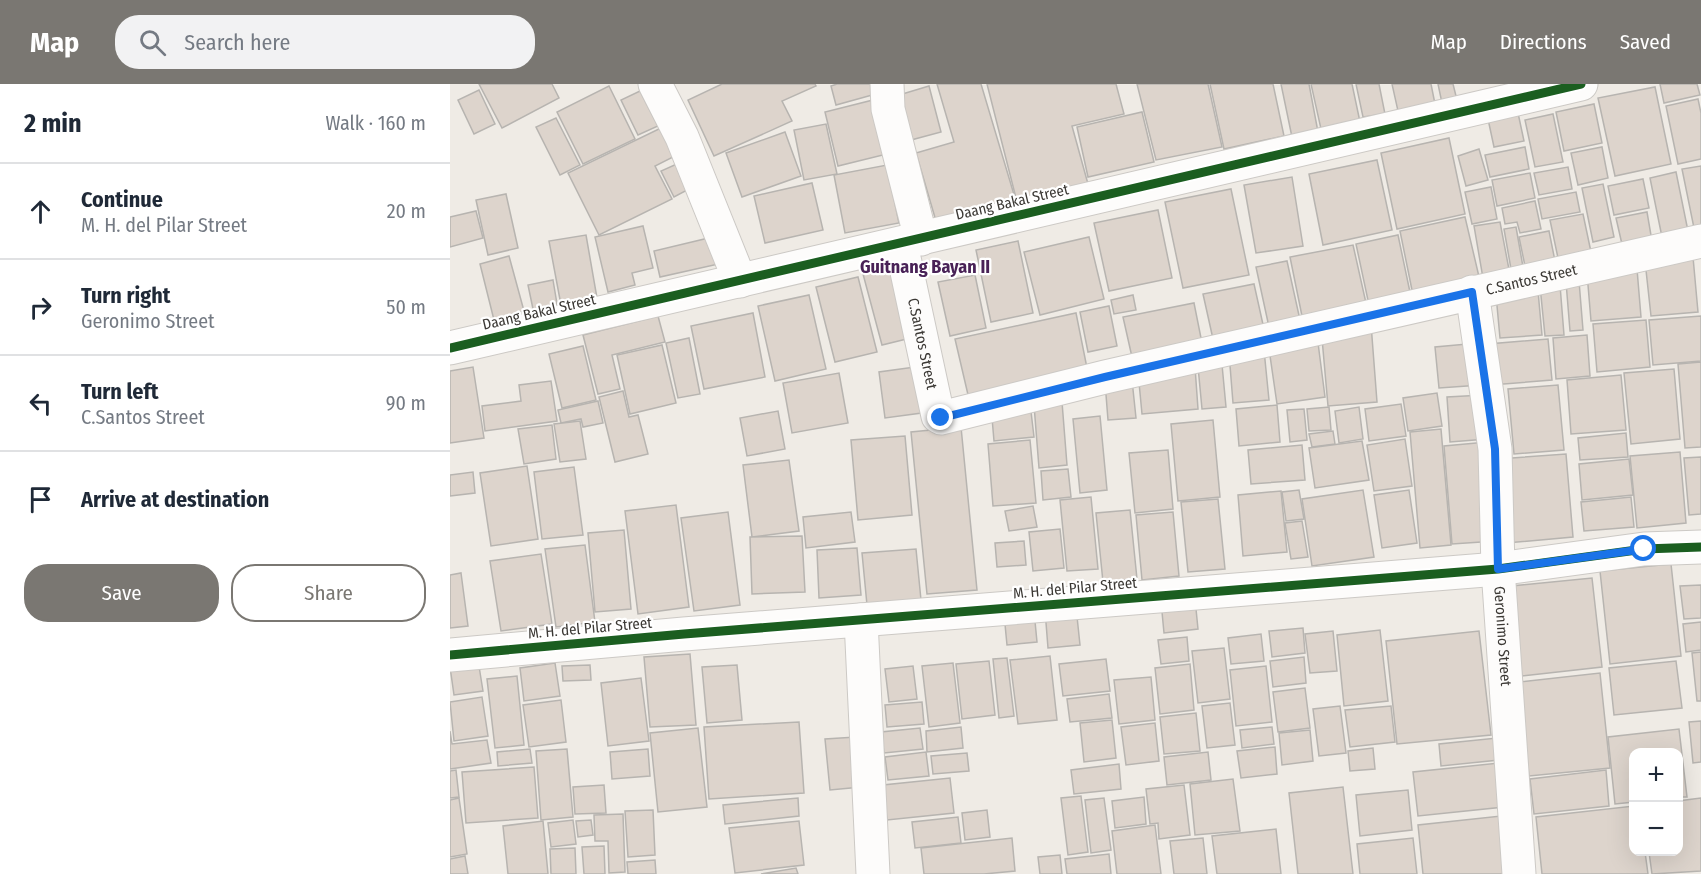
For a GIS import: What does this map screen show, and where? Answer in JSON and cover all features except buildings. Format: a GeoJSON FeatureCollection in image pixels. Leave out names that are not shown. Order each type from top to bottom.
{"type":"FeatureCollection","features":[{"type":"Feature","properties":{"kind":"street"},"geometry":{"type":"LineString","coordinates":[[655,84],[682,137],[740,281]]}},
{"type":"Feature","properties":{"kind":"street"},"geometry":{"type":"LineString","coordinates":[[887,84],[888,109],[911,242]]}},
{"type":"Feature","properties":{"kind":"street","name":"Daang Bakal Street"},"geometry":{"type":"LineString","coordinates":[[450,348],[1581,84]]}},
{"type":"Feature","properties":{"kind":"street","name":"C.Santos Street"},"geometry":{"type":"LineString","coordinates":[[911,242],[938,416],[941,418],[1105,377],[1701,241]]}},
{"type":"Feature","properties":{"kind":"street","name":"Geronimo Street"},"geometry":{"type":"LineString","coordinates":[[1472,292],[1495,449],[1498,569],[1520,874]]}},
{"type":"Feature","properties":{"kind":"street","name":"M. H. del Pilar Street"},"geometry":{"type":"LineString","coordinates":[[450,655],[1498,569],[1644,549],[1701,547]]}},
{"type":"Feature","properties":{"kind":"street"},"geometry":{"type":"LineString","coordinates":[[861,620],[873,874]]}},
{"type":"Feature","properties":{"kind":"cycle path"},"geometry":{"type":"LineString","coordinates":[[450,348],[1581,84]]}},
{"type":"Feature","properties":{"kind":"cycle path"},"geometry":{"type":"LineString","coordinates":[[450,655],[1498,569],[1644,549],[1701,547]]}},
{"type":"Feature","properties":{"kind":"district","name":"Guitnang Bayan II"},"geometry":{"type":"Point","coordinates":[925,267]}},
{"type":"Feature","properties":{"kind":"route"},"geometry":{"type":"LineString","coordinates":[[941,418],[1105,377],[1472,292],[1495,449],[1498,569],[1644,549]]}}]}
